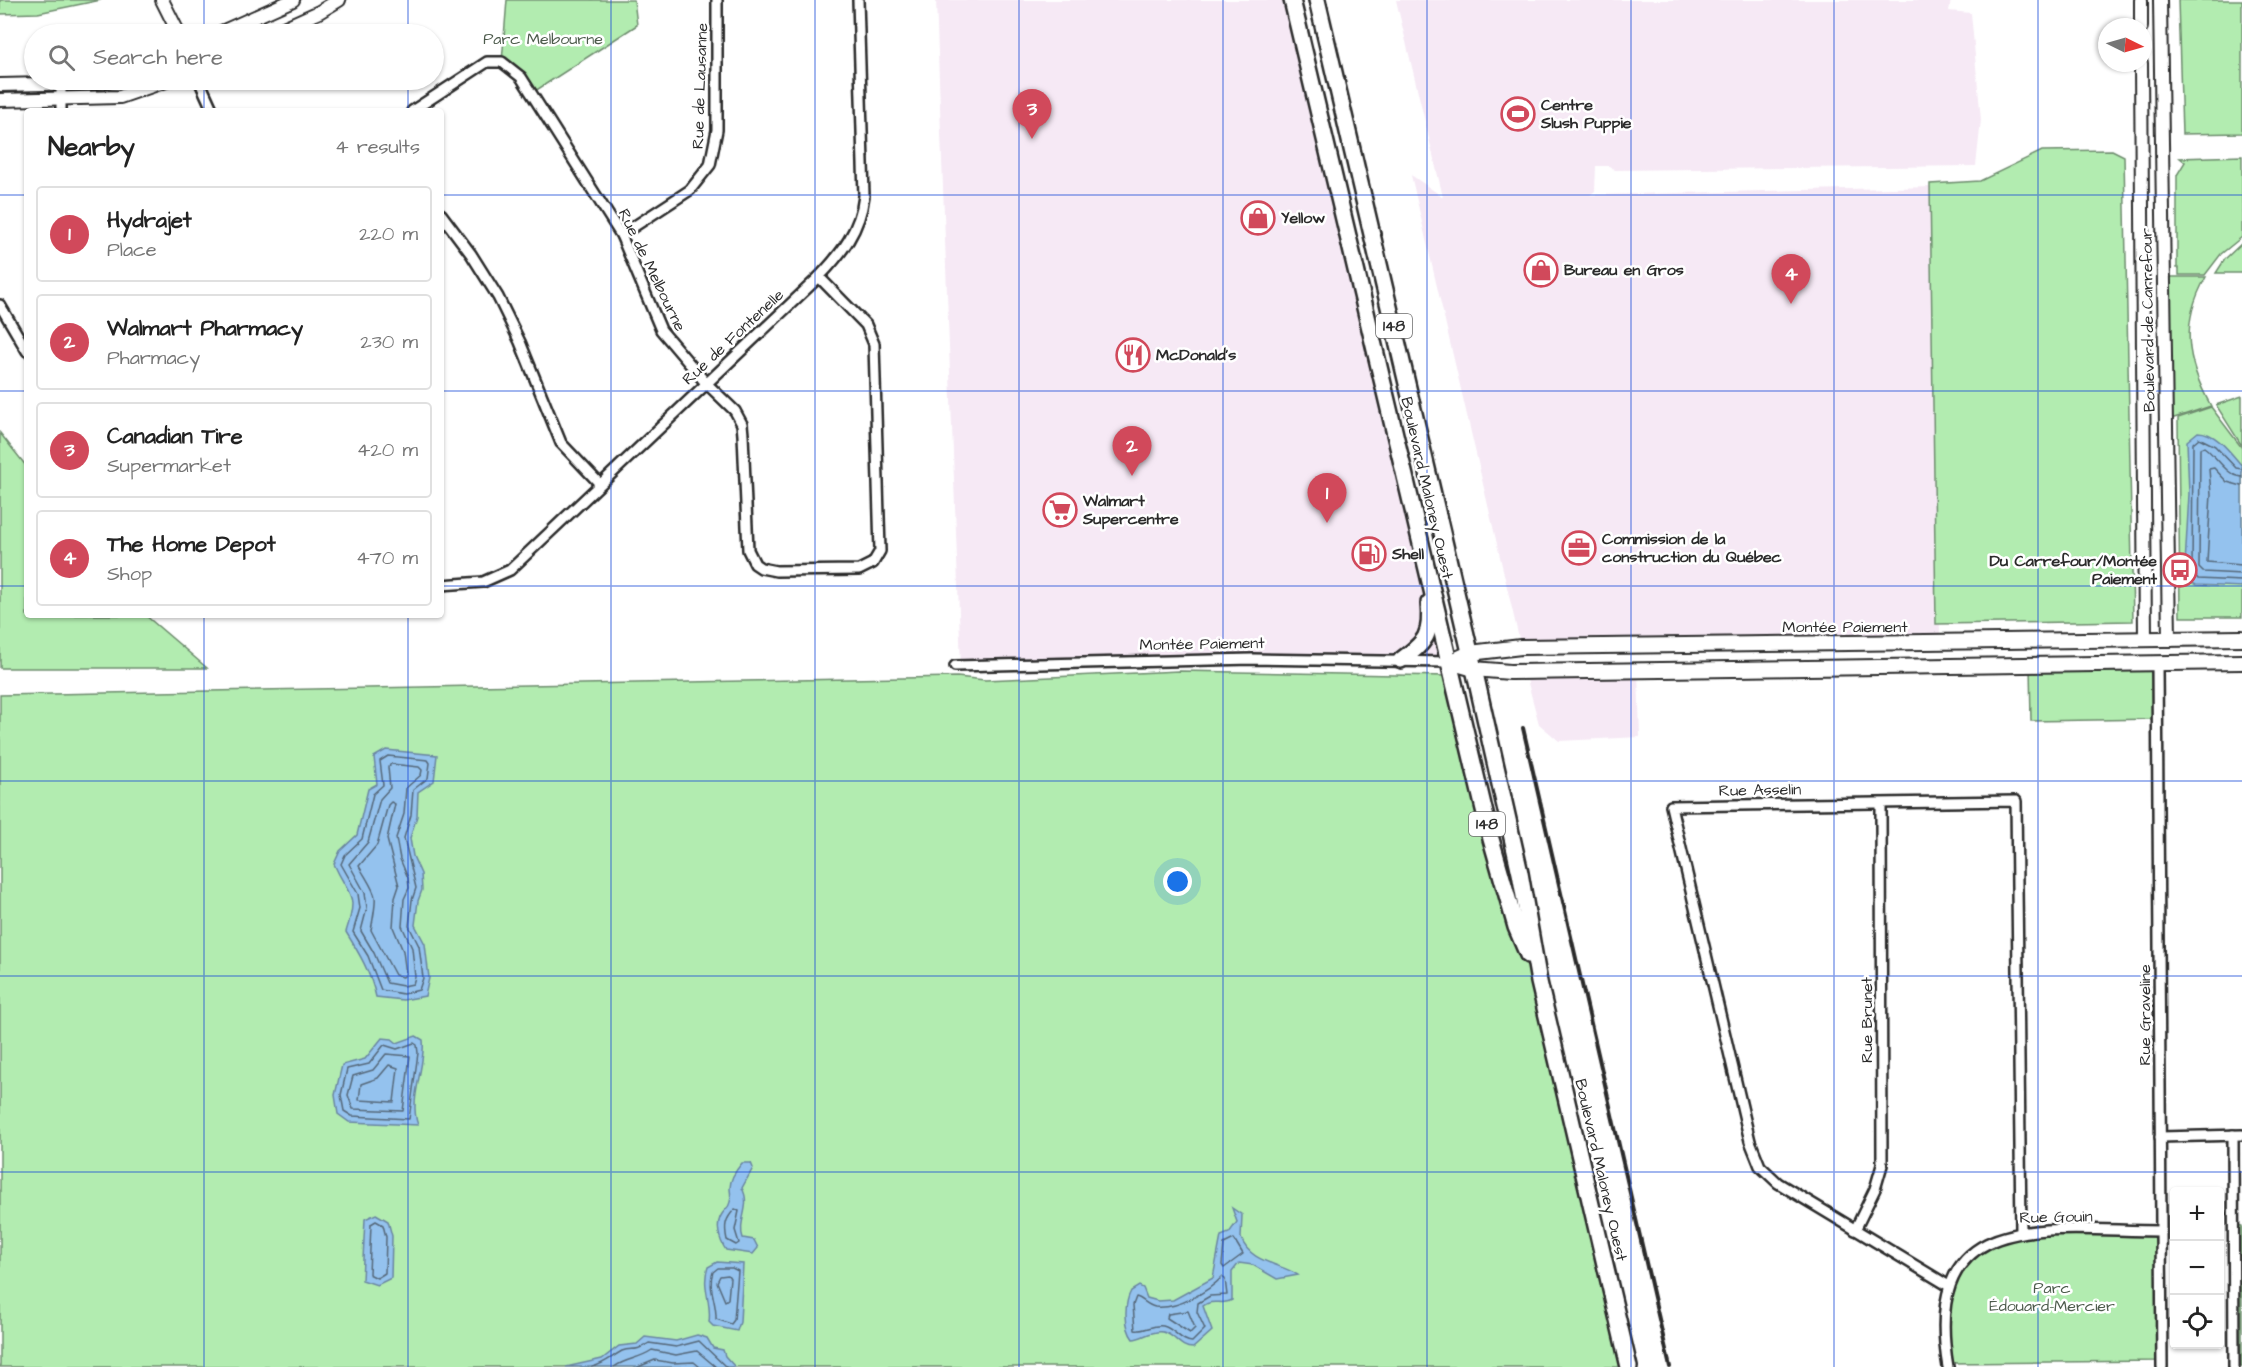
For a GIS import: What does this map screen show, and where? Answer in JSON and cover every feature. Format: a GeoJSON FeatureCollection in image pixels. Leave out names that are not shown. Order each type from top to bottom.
{"type":"FeatureCollection","features":[{"type":"Feature","properties":{"kind":"main road","name":"Boulevard Maloney Ouest"},"geometry":{"type":"LineString","coordinates":[[1292,0],[1491,839],[1516,927],[1539,982]]}},
{"type":"Feature","properties":{"kind":"main road","name":"Boulevard Maloney Ouest"},"geometry":{"type":"LineString","coordinates":[[1317,0],[1474,669],[1520,873],[1539,982],[1629,1367]]}},
{"type":"Feature","properties":{"kind":"main road"},"geometry":{"type":"LineString","coordinates":[[1401,660],[1421,645],[1430,628],[1425,558]]}},
{"type":"Feature","properties":{"kind":"main road","name":"Montée Paiement"},"geometry":{"type":"LineString","coordinates":[[1450,662],[1470,653],[1521,647],[2242,638]]}},
{"type":"Feature","properties":{"kind":"main road"},"geometry":{"type":"LineString","coordinates":[[2145,640],[2157,663]]}},
{"type":"Feature","properties":{"kind":"main road"},"geometry":{"type":"LineString","coordinates":[[2157,663],[2169,640]]}},
{"type":"Feature","properties":{"kind":"main road","name":"Montée Paiement"},"geometry":{"type":"LineString","coordinates":[[1450,662],[1474,669],[1517,672],[2242,662]]}},
{"type":"Feature","properties":{"kind":"street"},"geometry":{"type":"LineString","coordinates":[[162,0],[173,24]]}},
{"type":"Feature","properties":{"kind":"street"},"geometry":{"type":"LineString","coordinates":[[239,24],[293,0]]}},
{"type":"Feature","properties":{"kind":"street"},"geometry":{"type":"LineString","coordinates":[[290,24],[339,0]]}},
{"type":"Feature","properties":{"kind":"street","name":"Rue de Lausanne"},"geometry":{"type":"LineString","coordinates":[[621,235],[690,190],[710,165],[717,130],[717,0]]}},
{"type":"Feature","properties":{"kind":"street","name":"Rue de Fontenelle"},"geometry":{"type":"LineString","coordinates":[[444,585],[483,582],[502,576],[705,382],[819,277],[847,246],[863,209],[858,0]]}},
{"type":"Feature","properties":{"kind":"street"},"geometry":{"type":"LineString","coordinates":[[2141,0],[2141,18]]}},
{"type":"Feature","properties":{"kind":"street","name":"Boulevard de Carrefour"},"geometry":{"type":"LineString","coordinates":[[2160,0],[2169,640]]}},
{"type":"Feature","properties":{"kind":"street","name":"Rue de Melbourne"},"geometry":{"type":"LineString","coordinates":[[417,108],[484,64],[495,61],[510,66],[532,93],[621,235],[662,330],[705,382],[735,411],[742,424],[747,541],[755,564],[769,570],[859,570],[873,563],[878,557],[882,540],[874,344],[866,325],[819,277]]}},
{"type":"Feature","properties":{"kind":"street","name":"Boulevard de Carrefour"},"geometry":{"type":"LineString","coordinates":[[2141,72],[2145,640]]}},
{"type":"Feature","properties":{"kind":"street"},"geometry":{"type":"LineString","coordinates":[[0,85],[24,85]]}},
{"type":"Feature","properties":{"kind":"street"},"geometry":{"type":"LineString","coordinates":[[60,105],[61,90]]}},
{"type":"Feature","properties":{"kind":"street"},"geometry":{"type":"LineString","coordinates":[[0,100],[60,105],[120,97],[140,90]]}},
{"type":"Feature","properties":{"kind":"street"},"geometry":{"type":"LineString","coordinates":[[204,90],[212,108]]}},
{"type":"Feature","properties":{"kind":"street"},"geometry":{"type":"LineString","coordinates":[[444,218],[471,254],[498,297],[520,342],[561,443],[599,483]]}},
{"type":"Feature","properties":{"kind":"street"},"geometry":{"type":"LineString","coordinates":[[0,305],[24,346]]}},
{"type":"Feature","properties":{"kind":"street","name":"Montée Paiement"},"geometry":{"type":"LineString","coordinates":[[955,666],[1253,659],[1450,662]]}},
{"type":"Feature","properties":{"kind":"street","name":"Rue Graveline"},"geometry":{"type":"LineString","coordinates":[[2157,663],[2162,1367]]}},
{"type":"Feature","properties":{"kind":"street","name":"Rue Asselin"},"geometry":{"type":"LineString","coordinates":[[1949,1286],[1767,1175],[1755,1155],[1671,806],[2016,801],[2022,1231]]}},
{"type":"Feature","properties":{"kind":"street","name":"Rue Brunet"},"geometry":{"type":"LineString","coordinates":[[1855,1230],[1875,1189],[1882,1165],[1881,804]]}},
{"type":"Feature","properties":{"kind":"street"},"geometry":{"type":"LineString","coordinates":[[2160,1137],[2238,1135],[2234,1367]]}},
{"type":"Feature","properties":{"kind":"street","name":"Rue Gouin"},"geometry":{"type":"LineString","coordinates":[[1948,1367],[1943,1312],[1949,1286],[1966,1260],[1985,1243],[2022,1231],[2161,1231]]}},
{"type":"Feature","properties":{"kind":"shaded area"},"geometry":{"type":"Polygon","coordinates":[[[936,0],[1292,0],[1450,662],[1401,660],[961,666],[936,0]]]}},
{"type":"Feature","properties":{"kind":"shaded area"},"geometry":{"type":"Polygon","coordinates":[[[1396,0],[1951,0],[1949,11],[1971,13],[1981,120],[1976,166],[1615,170],[1609,166],[1596,166],[1595,191],[1590,195],[1934,187],[1940,642],[1521,647],[1411,175],[1443,197],[1396,0]]]}},
{"type":"Feature","properties":{"kind":"shaded area"},"geometry":{"type":"Polygon","coordinates":[[[1638,669],[1640,737],[1559,741],[1539,724],[1525,672],[1638,669]]]}},
{"type":"Feature","properties":{"kind":"green space"},"geometry":{"type":"Polygon","coordinates":[[[0,0],[101,0],[38,13],[0,14],[0,0]]]}},
{"type":"Feature","properties":{"kind":"green space","name":"Parc Melbourne"},"geometry":{"type":"Polygon","coordinates":[[[507,0],[634,0],[637,25],[532,93],[502,62],[507,0]]]}},
{"type":"Feature","properties":{"kind":"green space"},"geometry":{"type":"Polygon","coordinates":[[[2178,0],[2242,0],[2242,133],[2182,134],[2178,0]]]}},
{"type":"Feature","properties":{"kind":"green space"},"geometry":{"type":"Polygon","coordinates":[[[2112,150],[2124,156],[2133,621],[1936,624],[1930,184],[1980,181],[2042,151],[2112,150]]]}},
{"type":"Feature","properties":{"kind":"green space"},"geometry":{"type":"Polygon","coordinates":[[[2242,156],[2242,237],[2221,254],[2205,275],[2179,275],[2179,268],[2177,268],[2177,175],[2185,162],[2180,158],[2242,156]]]}},
{"type":"Feature","properties":{"kind":"green space"},"geometry":{"type":"Polygon","coordinates":[[[2242,243],[2242,273],[2216,273],[2225,259],[2242,243]]]}},
{"type":"Feature","properties":{"kind":"green space"},"geometry":{"type":"Polygon","coordinates":[[[2163,277],[2206,277],[2192,310],[2189,342],[2196,373],[2211,406],[2165,421],[2163,277]]]}},
{"type":"Feature","properties":{"kind":"green space"},"geometry":{"type":"Polygon","coordinates":[[[2242,396],[2242,446],[2216,405],[2242,396]]]}},
{"type":"Feature","properties":{"kind":"green space"},"geometry":{"type":"Polygon","coordinates":[[[2211,407],[2242,448],[2242,617],[2180,617],[2178,418],[2211,407]]]}},
{"type":"Feature","properties":{"kind":"green space"},"geometry":{"type":"Polygon","coordinates":[[[0,433],[24,463],[24,618],[149,618],[207,668],[0,668],[0,433]]]}},
{"type":"Feature","properties":{"kind":"green space"},"geometry":{"type":"Polygon","coordinates":[[[2157,663],[2158,719],[2031,721],[2030,665],[2157,663]]]}},
{"type":"Feature","properties":{"kind":"green space"},"geometry":{"type":"Polygon","coordinates":[[[1179,671],[1447,676],[1539,982],[1629,1367],[0,1367],[0,695],[957,677],[985,680],[1179,671]]]}},
{"type":"Feature","properties":{"kind":"green space"},"geometry":{"type":"Polygon","coordinates":[[[2233,1224],[2242,1226],[2242,1367],[2234,1367],[2233,1224]]]}},
{"type":"Feature","properties":{"kind":"green space","name":"Parc Édouard-Mercier"},"geometry":{"type":"Polygon","coordinates":[[[2161,1231],[2162,1361],[1947,1363],[1943,1312],[1966,1260],[2009,1234],[2161,1231]]]}},
{"type":"Feature","properties":{"kind":"water"},"geometry":{"type":"Polygon","coordinates":[[[2198,432],[2217,439],[2242,466],[2242,587],[2196,585],[2191,582],[2185,565],[2189,494],[2187,441],[2198,432]]]}},
{"type":"Feature","properties":{"kind":"water"},"geometry":{"type":"Polygon","coordinates":[[[386,750],[437,755],[434,781],[418,792],[417,816],[410,838],[413,856],[421,874],[422,890],[415,925],[425,944],[429,978],[425,996],[403,1000],[376,997],[368,971],[346,932],[352,902],[334,864],[340,851],[357,835],[368,789],[377,784],[374,757],[386,750]]]}},
{"type":"Feature","properties":{"kind":"water"},"geometry":{"type":"Polygon","coordinates":[[[416,1036],[423,1040],[415,1105],[418,1125],[349,1122],[338,1114],[335,1095],[342,1065],[365,1059],[382,1038],[392,1039],[397,1043],[416,1036]]]}},
{"type":"Feature","properties":{"kind":"water"},"geometry":{"type":"Polygon","coordinates":[[[742,1163],[751,1163],[753,1168],[742,1188],[746,1201],[742,1232],[743,1238],[754,1240],[758,1248],[753,1254],[726,1250],[719,1232],[720,1218],[731,1200],[731,1181],[742,1163]]]}},
{"type":"Feature","properties":{"kind":"water"},"geometry":{"type":"Polygon","coordinates":[[[1232,1208],[1242,1215],[1241,1238],[1251,1253],[1298,1275],[1277,1279],[1253,1265],[1239,1263],[1232,1272],[1232,1300],[1203,1306],[1212,1331],[1193,1348],[1184,1346],[1163,1332],[1155,1332],[1133,1339],[1126,1315],[1131,1291],[1139,1286],[1143,1288],[1147,1298],[1158,1301],[1173,1300],[1213,1278],[1221,1236],[1229,1233],[1237,1222],[1232,1208]]]}},
{"type":"Feature","properties":{"kind":"water"},"geometry":{"type":"Polygon","coordinates":[[[376,1214],[388,1221],[392,1236],[391,1278],[377,1285],[362,1280],[365,1219],[376,1214]]]}},
{"type":"Feature","properties":{"kind":"water"},"geometry":{"type":"Polygon","coordinates":[[[717,1262],[743,1264],[740,1322],[737,1331],[713,1326],[709,1322],[706,1274],[708,1267],[717,1262]]]}},
{"type":"Feature","properties":{"kind":"water"},"geometry":{"type":"Polygon","coordinates":[[[697,1335],[707,1338],[713,1348],[723,1350],[725,1356],[735,1367],[566,1367],[602,1359],[619,1346],[637,1344],[645,1337],[676,1341],[697,1335]]]}},
{"type":"Feature","properties":{"kind":"railway"},"geometry":{"type":"LineString","coordinates":[[1523,728],[1670,1367]]}},
{"type":"Feature","properties":{"kind":"place","name":"Centre Slush Puppie"},"geometry":{"type":"Point","coordinates":[1518,114]}},
{"type":"Feature","properties":{"kind":"place","name":"Canadian Tire"},"geometry":{"type":"Point","coordinates":[1032,139]}},
{"type":"Feature","properties":{"kind":"place","name":"Yellow"},"geometry":{"type":"Point","coordinates":[1258,218]}},
{"type":"Feature","properties":{"kind":"place","name":"Bureau en Gros"},"geometry":{"type":"Point","coordinates":[1541,270]}},
{"type":"Feature","properties":{"kind":"place","name":"The Home Depot"},"geometry":{"type":"Point","coordinates":[1791,304]}},
{"type":"Feature","properties":{"kind":"place","name":"McDonald's"},"geometry":{"type":"Point","coordinates":[1133,355]}},
{"type":"Feature","properties":{"kind":"place","name":"Walmart Pharmacy"},"geometry":{"type":"Point","coordinates":[1132,476]}},
{"type":"Feature","properties":{"kind":"place","name":"Walmart Supercentre"},"geometry":{"type":"Point","coordinates":[1060,510]}},
{"type":"Feature","properties":{"kind":"place","name":"Hydrajet"},"geometry":{"type":"Point","coordinates":[1327,523]}},
{"type":"Feature","properties":{"kind":"place","name":"Commission de la construction du Québec"},"geometry":{"type":"Point","coordinates":[1579,548]}},
{"type":"Feature","properties":{"kind":"place","name":"Shell"},"geometry":{"type":"Point","coordinates":[1369,554]}},
{"type":"Feature","properties":{"kind":"place","name":"Du Carrefour/Montée Paiement"},"geometry":{"type":"Point","coordinates":[2180,570]}}]}
